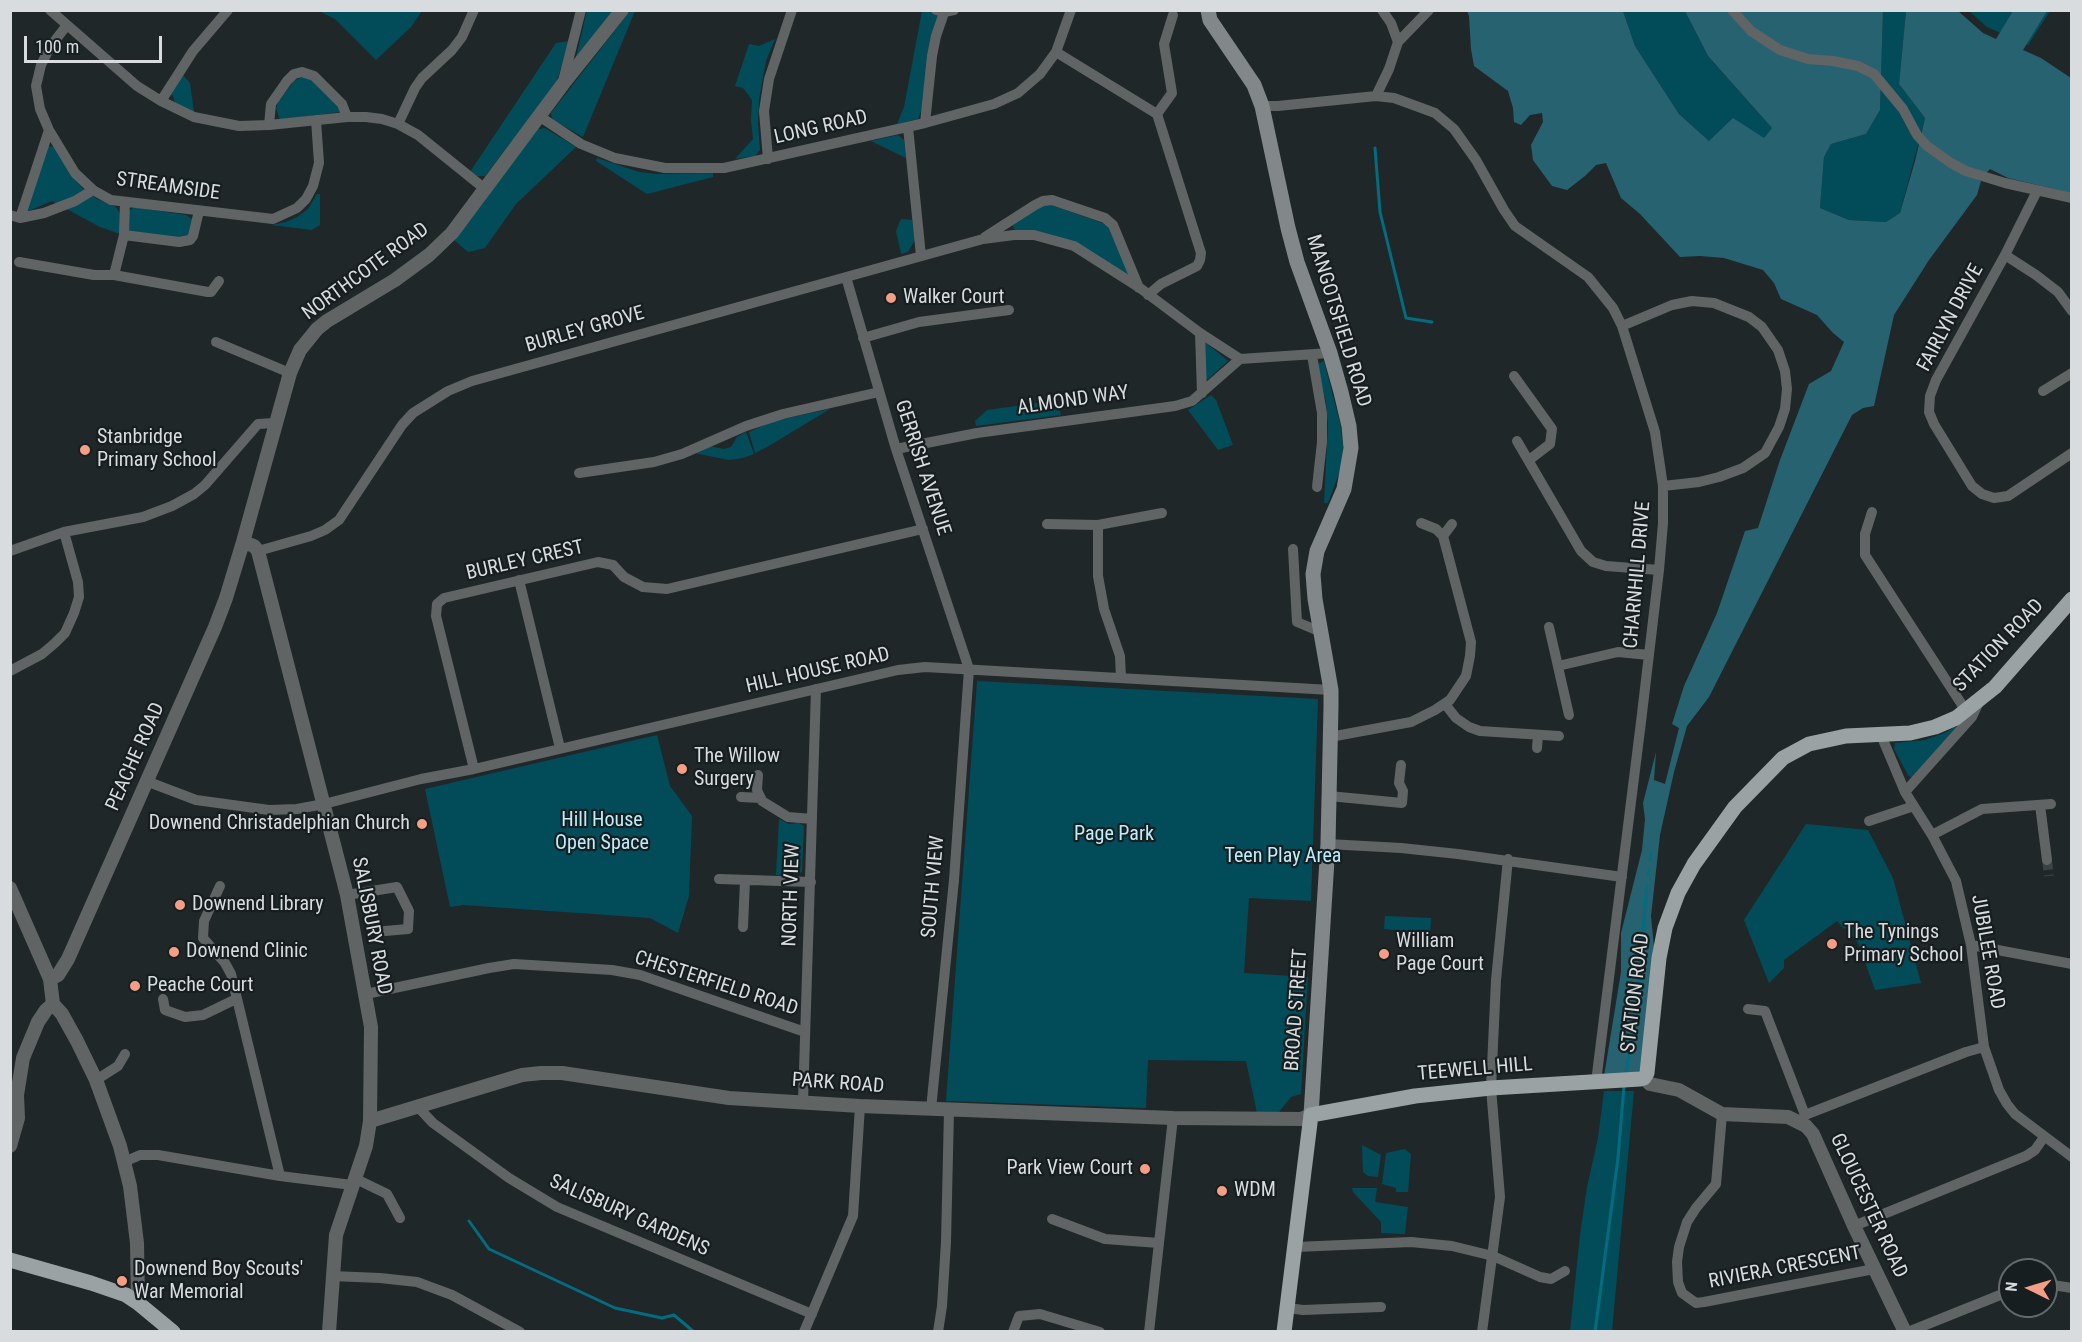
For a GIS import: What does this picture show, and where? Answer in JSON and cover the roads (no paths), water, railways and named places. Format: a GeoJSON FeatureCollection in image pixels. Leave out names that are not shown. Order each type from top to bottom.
{"type":"FeatureCollection","features":[{"type":"Feature","properties":{"kind":"main road","name":"MANGOTSFIELD ROAD"},"geometry":{"type":"LineString","coordinates":[[1208,10],[1210,20],[1254,85],[1262,106],[1297,262],[1330,353],[1346,415],[1351,448],[1344,489],[1317,552],[1313,574],[1330,690]]}},
{"type":"Feature","properties":{"kind":"main road","name":"STATION ROAD"},"geometry":{"type":"LineString","coordinates":[[1639,1078],[1647,1073],[1659,958],[1665,928],[1678,893],[1694,864],[1735,807],[1783,758],[1809,744],[1846,736],[1910,733],[1935,727],[1956,718],[1995,687],[2072,599]]}},
{"type":"Feature","properties":{"kind":"main road","name":"BROAD STREET"},"geometry":{"type":"LineString","coordinates":[[1284,1332],[1311,1115],[1328,844],[1330,690]]}},
{"type":"Feature","properties":{"kind":"main road","name":"TEEWELL HILL"},"geometry":{"type":"LineString","coordinates":[[1311,1115],[1415,1096],[1491,1088],[1639,1078]]}},
{"type":"Feature","properties":{"kind":"main road"},"geometry":{"type":"LineString","coordinates":[[10,1260],[91,1282],[132,1299],[172,1332]]}},
{"type":"Feature","properties":{"kind":"street"},"geometry":{"type":"LineString","coordinates":[[50,10],[137,86],[194,117],[219,123],[269,125],[366,117],[398,124],[418,135],[485,189]]}},
{"type":"Feature","properties":{"kind":"street"},"geometry":{"type":"LineString","coordinates":[[161,101],[193,51],[228,10]]}},
{"type":"Feature","properties":{"kind":"street"},"geometry":{"type":"LineString","coordinates":[[398,124],[415,88],[422,78],[457,44],[474,10]]}},
{"type":"Feature","properties":{"kind":"street"},"geometry":{"type":"LineString","coordinates":[[562,84],[580,10]]}},
{"type":"Feature","properties":{"kind":"street","name":"NORTHCOTE ROAD"},"geometry":{"type":"LineString","coordinates":[[243,542],[275,423],[300,350],[317,329],[395,280],[429,255],[452,232],[562,84],[622,10]]}},
{"type":"Feature","properties":{"kind":"street"},"geometry":{"type":"LineString","coordinates":[[768,159],[764,111],[768,79],[792,10]]}},
{"type":"Feature","properties":{"kind":"street","name":"LONG ROAD"},"geometry":{"type":"LineString","coordinates":[[539,116],[581,144],[615,158],[665,168],[724,168],[925,123],[994,104],[1018,93],[1041,74],[1056,52],[1071,10]]}},
{"type":"Feature","properties":{"kind":"street"},"geometry":{"type":"LineString","coordinates":[[1382,10],[1391,23],[1398,42]]}},
{"type":"Feature","properties":{"kind":"street"},"geometry":{"type":"LineString","coordinates":[[1732,10],[1751,31],[1780,50],[1808,59],[1858,66],[1874,74],[1903,109],[1917,135],[1927,146],[1951,163],[1966,171],[2037,191],[2072,198]]}},
{"type":"Feature","properties":{"kind":"street"},"geometry":{"type":"LineString","coordinates":[[925,123],[936,36],[944,11]]}},
{"type":"Feature","properties":{"kind":"street"},"geometry":{"type":"LineString","coordinates":[[1376,96],[1389,69],[1398,42],[1428,11]]}},
{"type":"Feature","properties":{"kind":"street"},"geometry":{"type":"LineString","coordinates":[[1157,114],[1172,93],[1164,44],[1173,15]]}},
{"type":"Feature","properties":{"kind":"street","name":"STREAMSIDE"},"geometry":{"type":"LineString","coordinates":[[67,25],[50,47],[41,65],[36,86],[40,109],[49,130],[75,173],[93,190],[111,200],[273,219],[297,208],[306,199],[317,177],[319,163],[316,120]]}},
{"type":"Feature","properties":{"kind":"street"},"geometry":{"type":"LineString","coordinates":[[1056,52],[1157,114],[1201,253],[1197,266],[1144,292]]}},
{"type":"Feature","properties":{"kind":"street"},"geometry":{"type":"LineString","coordinates":[[269,125],[271,104],[287,81],[294,74],[302,72],[314,76],[342,104],[347,117]]}},
{"type":"Feature","properties":{"kind":"street","name":"CHARNHILL DRIVE"},"geometry":{"type":"LineString","coordinates":[[1262,106],[1376,96],[1394,98],[1435,113],[1454,129],[1476,160],[1515,226],[1588,277],[1613,308],[1622,326],[1655,432],[1663,486],[1663,523],[1600,1081]]}},
{"type":"Feature","properties":{"kind":"street"},"geometry":{"type":"LineString","coordinates":[[908,127],[921,256]]}},
{"type":"Feature","properties":{"kind":"street"},"geometry":{"type":"LineString","coordinates":[[49,130],[15,217],[44,213],[75,201],[93,190]]}},
{"type":"Feature","properties":{"kind":"street","name":"FAIRLYN DRIVE"},"geometry":{"type":"LineString","coordinates":[[2037,191],[2005,255],[1936,380],[1930,396],[1929,412],[1972,486],[1982,494],[1994,498],[2008,496],[2072,453]]}},
{"type":"Feature","properties":{"kind":"street","name":"BURLEY GROVE"},"geometry":{"type":"LineString","coordinates":[[983,239],[1035,205],[1052,200],[1105,218],[1113,225],[1144,292]]}},
{"type":"Feature","properties":{"kind":"street"},"geometry":{"type":"LineString","coordinates":[[114,275],[124,235],[126,202]]}},
{"type":"Feature","properties":{"kind":"street"},"geometry":{"type":"LineString","coordinates":[[124,235],[179,242],[190,240],[199,211]]}},
{"type":"Feature","properties":{"kind":"street","name":"BURLEY GROVE"},"geometry":{"type":"LineString","coordinates":[[258,551],[311,536],[339,520],[402,425],[414,413],[448,391],[472,381],[983,239],[1034,235],[1074,246],[1240,359]]}},
{"type":"Feature","properties":{"kind":"street","name":"FAIRLYN DRIVE"},"geometry":{"type":"LineString","coordinates":[[2005,255],[2058,292],[2072,311]]}},
{"type":"Feature","properties":{"kind":"street"},"geometry":{"type":"LineString","coordinates":[[20,262],[94,275],[114,275],[208,292],[211,292],[219,281]]}},
{"type":"Feature","properties":{"kind":"street","name":"GERRISH AVENUE"},"geometry":{"type":"LineString","coordinates":[[846,277],[896,449],[969,669]]}},
{"type":"Feature","properties":{"kind":"street"},"geometry":{"type":"LineString","coordinates":[[1622,326],[1672,305],[1692,301],[1714,303],[1749,317],[1762,327],[1778,350],[1785,371],[1787,389],[1785,409],[1779,427],[1765,453],[1743,468],[1719,477],[1663,486]]}},
{"type":"Feature","properties":{"kind":"street"},"geometry":{"type":"LineString","coordinates":[[863,338],[919,322],[1009,310]]}},
{"type":"Feature","properties":{"kind":"street"},"geometry":{"type":"LineString","coordinates":[[1200,333],[1202,393]]}},
{"type":"Feature","properties":{"kind":"street"},"geometry":{"type":"LineString","coordinates":[[216,342],[290,374]]}},
{"type":"Feature","properties":{"kind":"street"},"geometry":{"type":"LineString","coordinates":[[1240,359],[1330,353]]}},
{"type":"Feature","properties":{"kind":"street","name":"MANGOTSFIELD ROAD"},"geometry":{"type":"LineString","coordinates":[[1312,355],[1322,412],[1322,442],[1317,487]]}},
{"type":"Feature","properties":{"kind":"street","name":"ALMOND WAY"},"geometry":{"type":"LineString","coordinates":[[896,449],[977,433],[1175,406],[1192,401],[1240,359]]}},
{"type":"Feature","properties":{"kind":"street"},"geometry":{"type":"LineString","coordinates":[[2043,391],[2072,373]]}},
{"type":"Feature","properties":{"kind":"street"},"geometry":{"type":"LineString","coordinates":[[1514,376],[1552,429],[1550,444],[1529,460]]}},
{"type":"Feature","properties":{"kind":"street"},"geometry":{"type":"LineString","coordinates":[[579,473],[654,462],[682,454],[746,426],[783,414],[879,392]]}},
{"type":"Feature","properties":{"kind":"street"},"geometry":{"type":"LineString","coordinates":[[10,551],[64,532],[143,517],[182,501],[205,484],[258,424],[275,423]]}},
{"type":"Feature","properties":{"kind":"street"},"geometry":{"type":"LineString","coordinates":[[1517,441],[1581,551],[1593,562],[1606,566],[1659,570]]}},
{"type":"Feature","properties":{"kind":"street"},"geometry":{"type":"LineString","coordinates":[[1872,512],[1865,534],[1865,555],[1966,711]]}},
{"type":"Feature","properties":{"kind":"street"},"geometry":{"type":"LineString","coordinates":[[1047,524],[1098,525],[1162,513]]}},
{"type":"Feature","properties":{"kind":"street"},"geometry":{"type":"LineString","coordinates":[[1330,737],[1411,722],[1444,704],[1457,692],[1466,676],[1471,642],[1443,536],[1436,529],[1421,523]]}},
{"type":"Feature","properties":{"kind":"street"},"geometry":{"type":"LineString","coordinates":[[1443,536],[1452,524]]}},
{"type":"Feature","properties":{"kind":"street"},"geometry":{"type":"LineString","coordinates":[[1098,525],[1098,576],[1104,609],[1120,656],[1120,678]]}},
{"type":"Feature","properties":{"kind":"street","name":"BURLEY CREST"},"geometry":{"type":"LineString","coordinates":[[474,769],[436,616],[437,604],[444,598],[598,562],[613,565],[624,577],[643,587],[667,589],[923,529]]}},
{"type":"Feature","properties":{"kind":"street"},"geometry":{"type":"LineString","coordinates":[[10,671],[42,654],[55,643],[65,633],[74,614],[79,597],[78,582],[64,532]]}},
{"type":"Feature","properties":{"kind":"street"},"geometry":{"type":"LineString","coordinates":[[243,542],[254,546],[258,551]]}},
{"type":"Feature","properties":{"kind":"street","name":"PEACHE ROAD"},"geometry":{"type":"LineString","coordinates":[[50,979],[58,975],[68,959],[215,627],[243,542]]}},
{"type":"Feature","properties":{"kind":"street"},"geometry":{"type":"LineString","coordinates":[[1293,549],[1297,622],[1321,632]]}},
{"type":"Feature","properties":{"kind":"street","name":"SALISBURY ROAD"},"geometry":{"type":"LineString","coordinates":[[258,551],[347,895],[371,1027],[370,1121],[366,1146],[336,1235],[329,1332]]}},
{"type":"Feature","properties":{"kind":"street"},"geometry":{"type":"LineString","coordinates":[[519,580],[560,748]]}},
{"type":"Feature","properties":{"kind":"street"},"geometry":{"type":"LineString","coordinates":[[1549,627],[1569,715]]}},
{"type":"Feature","properties":{"kind":"street"},"geometry":{"type":"LineString","coordinates":[[1558,666],[1618,652],[1649,655]]}},
{"type":"Feature","properties":{"kind":"street","name":"HILL HOUSE ROAD"},"geometry":{"type":"LineString","coordinates":[[146,781],[196,801],[269,810],[297,809],[816,689],[925,667],[1330,690]]}},
{"type":"Feature","properties":{"kind":"street","name":"SOUTH VIEW"},"geometry":{"type":"LineString","coordinates":[[931,1109],[954,880],[969,669]]}},
{"type":"Feature","properties":{"kind":"street","name":"NORTH VIEW"},"geometry":{"type":"LineString","coordinates":[[803,1102],[816,689]]}},
{"type":"Feature","properties":{"kind":"street"},"geometry":{"type":"LineString","coordinates":[[1905,792],[1972,717],[1980,701]]}},
{"type":"Feature","properties":{"kind":"street"},"geometry":{"type":"LineString","coordinates":[[1444,704],[1456,718],[1480,731],[1559,736]]}},
{"type":"Feature","properties":{"kind":"street"},"geometry":{"type":"LineString","coordinates":[[1537,748],[1538,735]]}},
{"type":"Feature","properties":{"kind":"street","name":"JUBILEE ROAD"},"geometry":{"type":"LineString","coordinates":[[1881,735],[1905,792],[1932,835],[1956,881],[1971,945],[1984,1047],[1993,1077],[2003,1099],[2015,1114],[2072,1157]]}},
{"type":"Feature","properties":{"kind":"street"},"geometry":{"type":"LineString","coordinates":[[1329,796],[1402,803],[1403,791],[1399,783],[1401,765]]}},
{"type":"Feature","properties":{"kind":"street"},"geometry":{"type":"LineString","coordinates":[[758,774],[758,790],[762,801],[782,815],[812,819]]}},
{"type":"Feature","properties":{"kind":"street"},"geometry":{"type":"LineString","coordinates":[[741,797],[760,798]]}},
{"type":"Feature","properties":{"kind":"street"},"geometry":{"type":"LineString","coordinates":[[1932,835],[1982,809],[2046,805],[2047,860]]}},
{"type":"Feature","properties":{"kind":"street"},"geometry":{"type":"LineString","coordinates":[[1869,821],[1914,806]]}},
{"type":"Feature","properties":{"kind":"street"},"geometry":{"type":"LineString","coordinates":[[1328,844],[1401,848],[1508,860],[1622,877]]}},
{"type":"Feature","properties":{"kind":"street"},"geometry":{"type":"LineString","coordinates":[[1482,1332],[1500,1197],[1491,1088],[1497,980],[1508,860]]}},
{"type":"Feature","properties":{"kind":"street"},"geometry":{"type":"LineString","coordinates":[[719,879],[811,882]]}},
{"type":"Feature","properties":{"kind":"street"},"geometry":{"type":"LineString","coordinates":[[743,927],[745,880]]}},
{"type":"Feature","properties":{"kind":"street"},"geometry":{"type":"LineString","coordinates":[[220,886],[204,921],[203,938],[225,963],[231,974],[280,1176]]}},
{"type":"Feature","properties":{"kind":"street"},"geometry":{"type":"LineString","coordinates":[[347,895],[397,887],[410,911],[408,929],[385,931]]}},
{"type":"Feature","properties":{"kind":"street"},"geometry":{"type":"LineString","coordinates":[[10,888],[50,979],[53,1004],[62,1014],[77,1041],[110,1114],[130,1186],[138,1270],[132,1299]]}},
{"type":"Feature","properties":{"kind":"street"},"geometry":{"type":"LineString","coordinates":[[1971,945],[2072,964]]}},
{"type":"Feature","properties":{"kind":"street","name":"CHESTERFIELD ROAD"},"geometry":{"type":"LineString","coordinates":[[366,994],[514,964],[612,970],[640,975],[805,1032]]}},
{"type":"Feature","properties":{"kind":"street"},"geometry":{"type":"LineString","coordinates":[[163,999],[165,1010],[185,1017],[203,1015],[236,999]]}},
{"type":"Feature","properties":{"kind":"street"},"geometry":{"type":"LineString","coordinates":[[10,1146],[18,1118],[14,1095],[23,1058],[46,1010],[53,1004]]}},
{"type":"Feature","properties":{"kind":"street"},"geometry":{"type":"LineString","coordinates":[[1748,1009],[1765,1011],[1802,1118]]}},
{"type":"Feature","properties":{"kind":"street"},"geometry":{"type":"LineString","coordinates":[[1639,1078],[1650,1084],[1679,1090],[1722,1114],[1802,1118],[1966,1052],[1984,1047]]}},
{"type":"Feature","properties":{"kind":"street"},"geometry":{"type":"LineString","coordinates":[[96,1080],[118,1066],[125,1054]]}},
{"type":"Feature","properties":{"kind":"street","name":"PARK ROAD"},"geometry":{"type":"LineString","coordinates":[[370,1121],[522,1075],[541,1072],[562,1073],[729,1098],[860,1106],[1173,1118],[1301,1119],[1311,1115]]}},
{"type":"Feature","properties":{"kind":"street","name":"SALISBURY GARDENS"},"geometry":{"type":"LineString","coordinates":[[417,1106],[433,1123],[509,1178],[557,1207],[812,1314]]}},
{"type":"Feature","properties":{"kind":"street"},"geometry":{"type":"LineString","coordinates":[[804,1332],[853,1216],[860,1106]]}},
{"type":"Feature","properties":{"kind":"street"},"geometry":{"type":"LineString","coordinates":[[938,1332],[946,1242],[950,1110]]}},
{"type":"Feature","properties":{"kind":"street","name":"RIVIERA CRESCENT"},"geometry":{"type":"LineString","coordinates":[[1722,1114],[1716,1184],[1687,1222],[1679,1247],[1678,1282],[1682,1293],[1696,1303],[1704,1302],[1874,1269]]}},
{"type":"Feature","properties":{"kind":"street"},"geometry":{"type":"LineString","coordinates":[[1149,1332],[1173,1118]]}},
{"type":"Feature","properties":{"kind":"street","name":"GLOUCESTER ROAD"},"geometry":{"type":"LineString","coordinates":[[1802,1118],[1813,1134],[1874,1269],[1906,1332]]}},
{"type":"Feature","properties":{"kind":"street"},"geometry":{"type":"LineString","coordinates":[[1854,1226],[2026,1156],[2036,1149],[2044,1137]]}},
{"type":"Feature","properties":{"kind":"street"},"geometry":{"type":"LineString","coordinates":[[124,1162],[140,1155],[158,1155],[280,1176],[353,1182],[387,1194],[400,1218]]}},
{"type":"Feature","properties":{"kind":"street"},"geometry":{"type":"LineString","coordinates":[[1052,1219],[1105,1239],[1160,1243]]}},
{"type":"Feature","properties":{"kind":"street"},"geometry":{"type":"LineString","coordinates":[[1296,1247],[1411,1242],[1452,1246],[1493,1256],[1540,1277],[1551,1279],[1565,1271]]}},
{"type":"Feature","properties":{"kind":"street"},"geometry":{"type":"LineString","coordinates":[[332,1276],[417,1282],[452,1295],[520,1332]]}},
{"type":"Feature","properties":{"kind":"street"},"geometry":{"type":"LineString","coordinates":[[1906,1332],[1998,1296]]}},
{"type":"Feature","properties":{"kind":"street"},"geometry":{"type":"LineString","coordinates":[[1288,1308],[1303,1310],[1381,1307]]}},
{"type":"Feature","properties":{"kind":"street"},"geometry":{"type":"LineString","coordinates":[[1013,1332],[1019,1316],[1040,1314],[1100,1332]]}},
{"type":"Feature","properties":{"kind":"waterway"},"geometry":{"type":"LineString","coordinates":[[1375,148],[1380,212],[1406,318],[1432,322]]}},
{"type":"Feature","properties":{"kind":"waterway"},"geometry":{"type":"LineString","coordinates":[[1650,860],[1651,853]]}},
{"type":"Feature","properties":{"kind":"waterway"},"geometry":{"type":"LineString","coordinates":[[1648,875],[1649,870]]}},
{"type":"Feature","properties":{"kind":"waterway"},"geometry":{"type":"LineString","coordinates":[[1626,1074],[1637,1000],[1647,885]]}},
{"type":"Feature","properties":{"kind":"waterway"},"geometry":{"type":"LineString","coordinates":[[1595,1332],[1618,1158],[1624,1086]]}},
{"type":"Feature","properties":{"kind":"waterway"},"geometry":{"type":"LineString","coordinates":[[469,1221],[489,1249],[615,1308],[662,1318],[674,1315],[694,1332]]}},
{"type":"Feature","properties":{"kind":"tunnel"},"geometry":{"type":"LineString","coordinates":[[2047,860],[2049,876]]}},
{"type":"Feature","properties":{"kind":"place","name":"Walker Court"},"geometry":{"type":"Point","coordinates":[891,298]}},
{"type":"Feature","properties":{"kind":"place","name":"Stanbridge Primary School"},"geometry":{"type":"Point","coordinates":[85,450]}},
{"type":"Feature","properties":{"kind":"place","name":"The Willow Surgery"},"geometry":{"type":"Point","coordinates":[682,769]}},
{"type":"Feature","properties":{"kind":"place","name":"Downend Christadelphian Church"},"geometry":{"type":"Point","coordinates":[422,824]}},
{"type":"Feature","properties":{"kind":"place","name":"Downend Library"},"geometry":{"type":"Point","coordinates":[180,905]}},
{"type":"Feature","properties":{"kind":"place","name":"The Tynings Primary School"},"geometry":{"type":"Point","coordinates":[1832,944]}},
{"type":"Feature","properties":{"kind":"place","name":"Downend Clinic"},"geometry":{"type":"Point","coordinates":[174,952]}},
{"type":"Feature","properties":{"kind":"place","name":"William Page Court"},"geometry":{"type":"Point","coordinates":[1384,954]}},
{"type":"Feature","properties":{"kind":"place","name":"Peache Court"},"geometry":{"type":"Point","coordinates":[135,986]}},
{"type":"Feature","properties":{"kind":"place","name":"Park View Court"},"geometry":{"type":"Point","coordinates":[1145,1169]}},
{"type":"Feature","properties":{"kind":"place","name":"WDM"},"geometry":{"type":"Point","coordinates":[1222,1191]}},
{"type":"Feature","properties":{"kind":"place","name":"Downend Boy Scouts' War Memorial"},"geometry":{"type":"Point","coordinates":[122,1281]}},
{"type":"Feature","properties":{"kind":"park label","name":"Hill House Open Space"},"geometry":{"type":"Point","coordinates":[602,832]}},
{"type":"Feature","properties":{"kind":"park label","name":"Page Park"},"geometry":{"type":"Point","coordinates":[1114,835]}},
{"type":"Feature","properties":{"kind":"park label","name":"Teen Play Area"},"geometry":{"type":"Point","coordinates":[1283,857]}}]}
